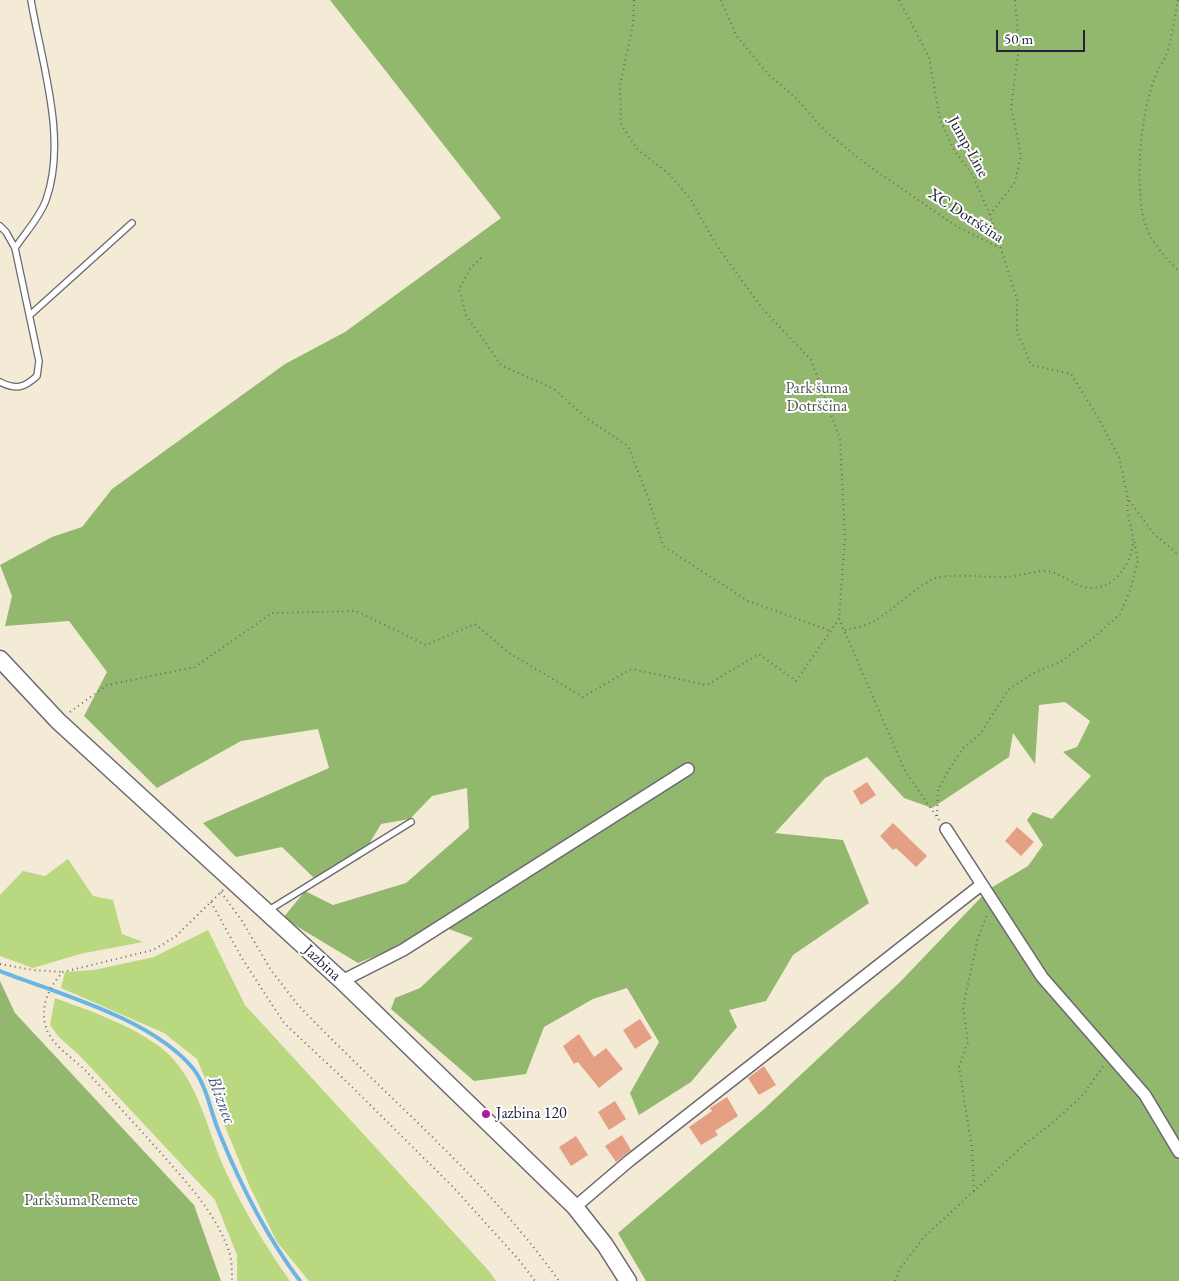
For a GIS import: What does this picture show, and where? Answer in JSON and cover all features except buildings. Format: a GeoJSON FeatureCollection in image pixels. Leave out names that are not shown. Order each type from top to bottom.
{"type":"FeatureCollection","features":[{"type":"Feature","properties":{"kind":"street","name":"Jazbina"},"geometry":{"type":"LineString","coordinates":[[0,660],[58,722],[342,981],[575,1207],[605,1245],[628,1281]]}},
{"type":"Feature","properties":{"kind":"street"},"geometry":{"type":"LineString","coordinates":[[342,981],[403,950],[688,769]]}},
{"type":"Feature","properties":{"kind":"street"},"geometry":{"type":"LineString","coordinates":[[946,829],[1042,976],[1145,1095],[1179,1152]]}},
{"type":"Feature","properties":{"kind":"street"},"geometry":{"type":"LineString","coordinates":[[575,1207],[652,1143],[981,885]]}},
{"type":"Feature","properties":{"kind":"lane"},"geometry":{"type":"LineString","coordinates":[[15,248],[46,202],[54,175],[54,140],[49,93],[31,0]]}},
{"type":"Feature","properties":{"kind":"lane"},"geometry":{"type":"LineString","coordinates":[[30,316],[132,223]]}},
{"type":"Feature","properties":{"kind":"lane"},"geometry":{"type":"LineString","coordinates":[[0,226],[6,232],[15,248],[39,361],[37,376],[20,388],[10,388],[0,382]]}},
{"type":"Feature","properties":{"kind":"lane"},"geometry":{"type":"LineString","coordinates":[[267,912],[276,904],[321,879],[411,822]]}},
{"type":"Feature","properties":{"kind":"path"},"geometry":{"type":"LineString","coordinates":[[58,722],[107,685],[195,667],[272,613],[356,611],[426,645],[475,624],[509,652],[583,697],[631,669],[706,685],[759,654],[796,681],[839,619],[845,538],[840,439],[811,360],[762,308],[717,246],[691,200],[668,173],[637,149],[621,124],[620,85],[633,24],[634,0]]}},
{"type":"Feature","properties":{"kind":"path","name":"XC Dotrščina"},"geometry":{"type":"LineString","coordinates":[[721,0],[736,35],[768,74],[797,99],[826,131],[869,166],[956,226],[1000,248],[1017,299],[1017,331],[1031,365],[1071,374],[1119,457],[1128,499],[1154,534],[1179,555]]}},
{"type":"Feature","properties":{"kind":"path","name":"Jump-Line"},"geometry":{"type":"LineString","coordinates":[[899,0],[929,57],[940,120],[954,150],[972,174],[990,215],[1000,248]]}},
{"type":"Feature","properties":{"kind":"path"},"geometry":{"type":"LineString","coordinates":[[990,215],[1015,182],[1021,155],[1011,107],[1019,48],[1015,0]]}},
{"type":"Feature","properties":{"kind":"path"},"geometry":{"type":"LineString","coordinates":[[1178,0],[1167,52],[1155,76],[1148,103],[1141,174],[1142,211],[1152,240],[1163,256],[1179,271]]}},
{"type":"Feature","properties":{"kind":"path"},"geometry":{"type":"LineString","coordinates":[[480,258],[470,269],[459,289],[466,316],[501,365],[554,389],[586,418],[628,446],[648,497],[664,546],[748,601],[831,631]]}},
{"type":"Feature","properties":{"kind":"path"},"geometry":{"type":"LineString","coordinates":[[937,816],[938,790],[948,771],[963,748],[980,734],[1009,689],[1037,671],[1060,663],[1097,635],[1120,614],[1131,588],[1138,560],[1129,521],[1128,499]]}},
{"type":"Feature","properties":{"kind":"path"},"geometry":{"type":"LineString","coordinates":[[845,630],[873,622],[902,603],[919,588],[938,577],[1005,577],[1043,571],[1064,576],[1083,587],[1102,588],[1114,580],[1126,566],[1134,537]]}},
{"type":"Feature","properties":{"kind":"path"},"geometry":{"type":"LineString","coordinates":[[839,619],[905,771],[946,829]]}},
{"type":"Feature","properties":{"kind":"path"},"geometry":{"type":"LineString","coordinates":[[0,964],[33,970],[63,972],[153,950],[175,937],[221,892],[231,878]]}},
{"type":"Feature","properties":{"kind":"path"},"geometry":{"type":"LineString","coordinates":[[221,892],[271,970],[297,1004],[484,1190],[535,1246],[559,1281]]}},
{"type":"Feature","properties":{"kind":"path"},"geometry":{"type":"LineString","coordinates":[[211,902],[243,960],[284,1023],[348,1083],[454,1188],[519,1260],[535,1281]]}},
{"type":"Feature","properties":{"kind":"path"},"geometry":{"type":"LineString","coordinates":[[974,1191],[972,1149],[959,1067],[968,1042],[963,1007],[978,938],[992,902]]}},
{"type":"Feature","properties":{"kind":"path"},"geometry":{"type":"LineString","coordinates":[[63,972],[52,983],[48,995],[45,1026],[53,1041],[74,1059],[105,1091],[193,1190],[216,1221],[227,1245],[230,1253],[232,1281]]}},
{"type":"Feature","properties":{"kind":"path"},"geometry":{"type":"LineString","coordinates":[[895,1281],[899,1270],[924,1237],[1026,1143],[1051,1124],[1083,1095],[1111,1055]]}},
{"type":"Feature","properties":{"kind":"green space","name":"Park šuma Dotrščina"},"geometry":{"type":"Polygon","coordinates":[[[330,0],[1179,0],[1179,1281],[646,1281],[618,1233],[763,1110],[901,981],[989,889],[1028,866],[1043,845],[1027,820],[1033,812],[1052,819],[1091,776],[1063,752],[1077,747],[1090,721],[1065,702],[1039,705],[1035,764],[1013,733],[1009,757],[932,808],[904,798],[867,757],[825,778],[775,833],[843,840],[869,903],[793,955],[766,1001],[729,1010],[737,1027],[691,1082],[639,1115],[630,1093],[659,1042],[627,988],[593,999],[544,1027],[526,1074],[474,1081],[391,1009],[395,998],[420,988],[473,938],[446,928],[358,963],[283,918],[305,891],[333,905],[406,883],[469,828],[467,788],[432,796],[410,819],[381,824],[360,859],[314,878],[282,847],[236,857],[203,823],[329,768],[318,729],[241,741],[157,788],[84,716],[107,672],[69,621],[5,626],[12,596],[0,565],[52,537],[82,527],[112,489],[285,364],[345,332],[501,218],[330,0]]]}},
{"type":"Feature","properties":{"kind":"green space"},"geometry":{"type":"Polygon","coordinates":[[[68,859],[93,896],[113,900],[122,934],[143,942],[80,954],[33,968],[0,956],[0,895],[23,871],[45,876],[68,859]]]}},
{"type":"Feature","properties":{"kind":"green space"},"geometry":{"type":"Polygon","coordinates":[[[208,930],[245,1005],[489,1271],[496,1281],[309,1281],[277,1242],[250,1187],[197,1059],[164,1033],[61,988],[65,972],[94,970],[154,957],[208,930]]]}},
{"type":"Feature","properties":{"kind":"green space","name":"Park šuma Remete"},"geometry":{"type":"Polygon","coordinates":[[[0,981],[15,1013],[194,1205],[221,1281],[0,1281],[0,981]]]}},
{"type":"Feature","properties":{"kind":"green space"},"geometry":{"type":"Polygon","coordinates":[[[55,998],[96,1013],[135,1031],[159,1046],[173,1058],[193,1088],[219,1156],[240,1201],[290,1281],[237,1281],[237,1255],[215,1200],[79,1055],[59,1037],[50,1025],[55,998]]]}},
{"type":"Feature","properties":{"kind":"waterway","name":"Bliznec"},"geometry":{"type":"LineString","coordinates":[[0,971],[102,1009],[128,1021],[152,1034],[173,1049],[191,1066],[205,1089],[219,1132],[245,1190],[265,1228],[300,1281]]}},
{"type":"Feature","properties":{"kind":"place","name":"Jazbina 120"},"geometry":{"type":"Point","coordinates":[486,1114]}}]}
